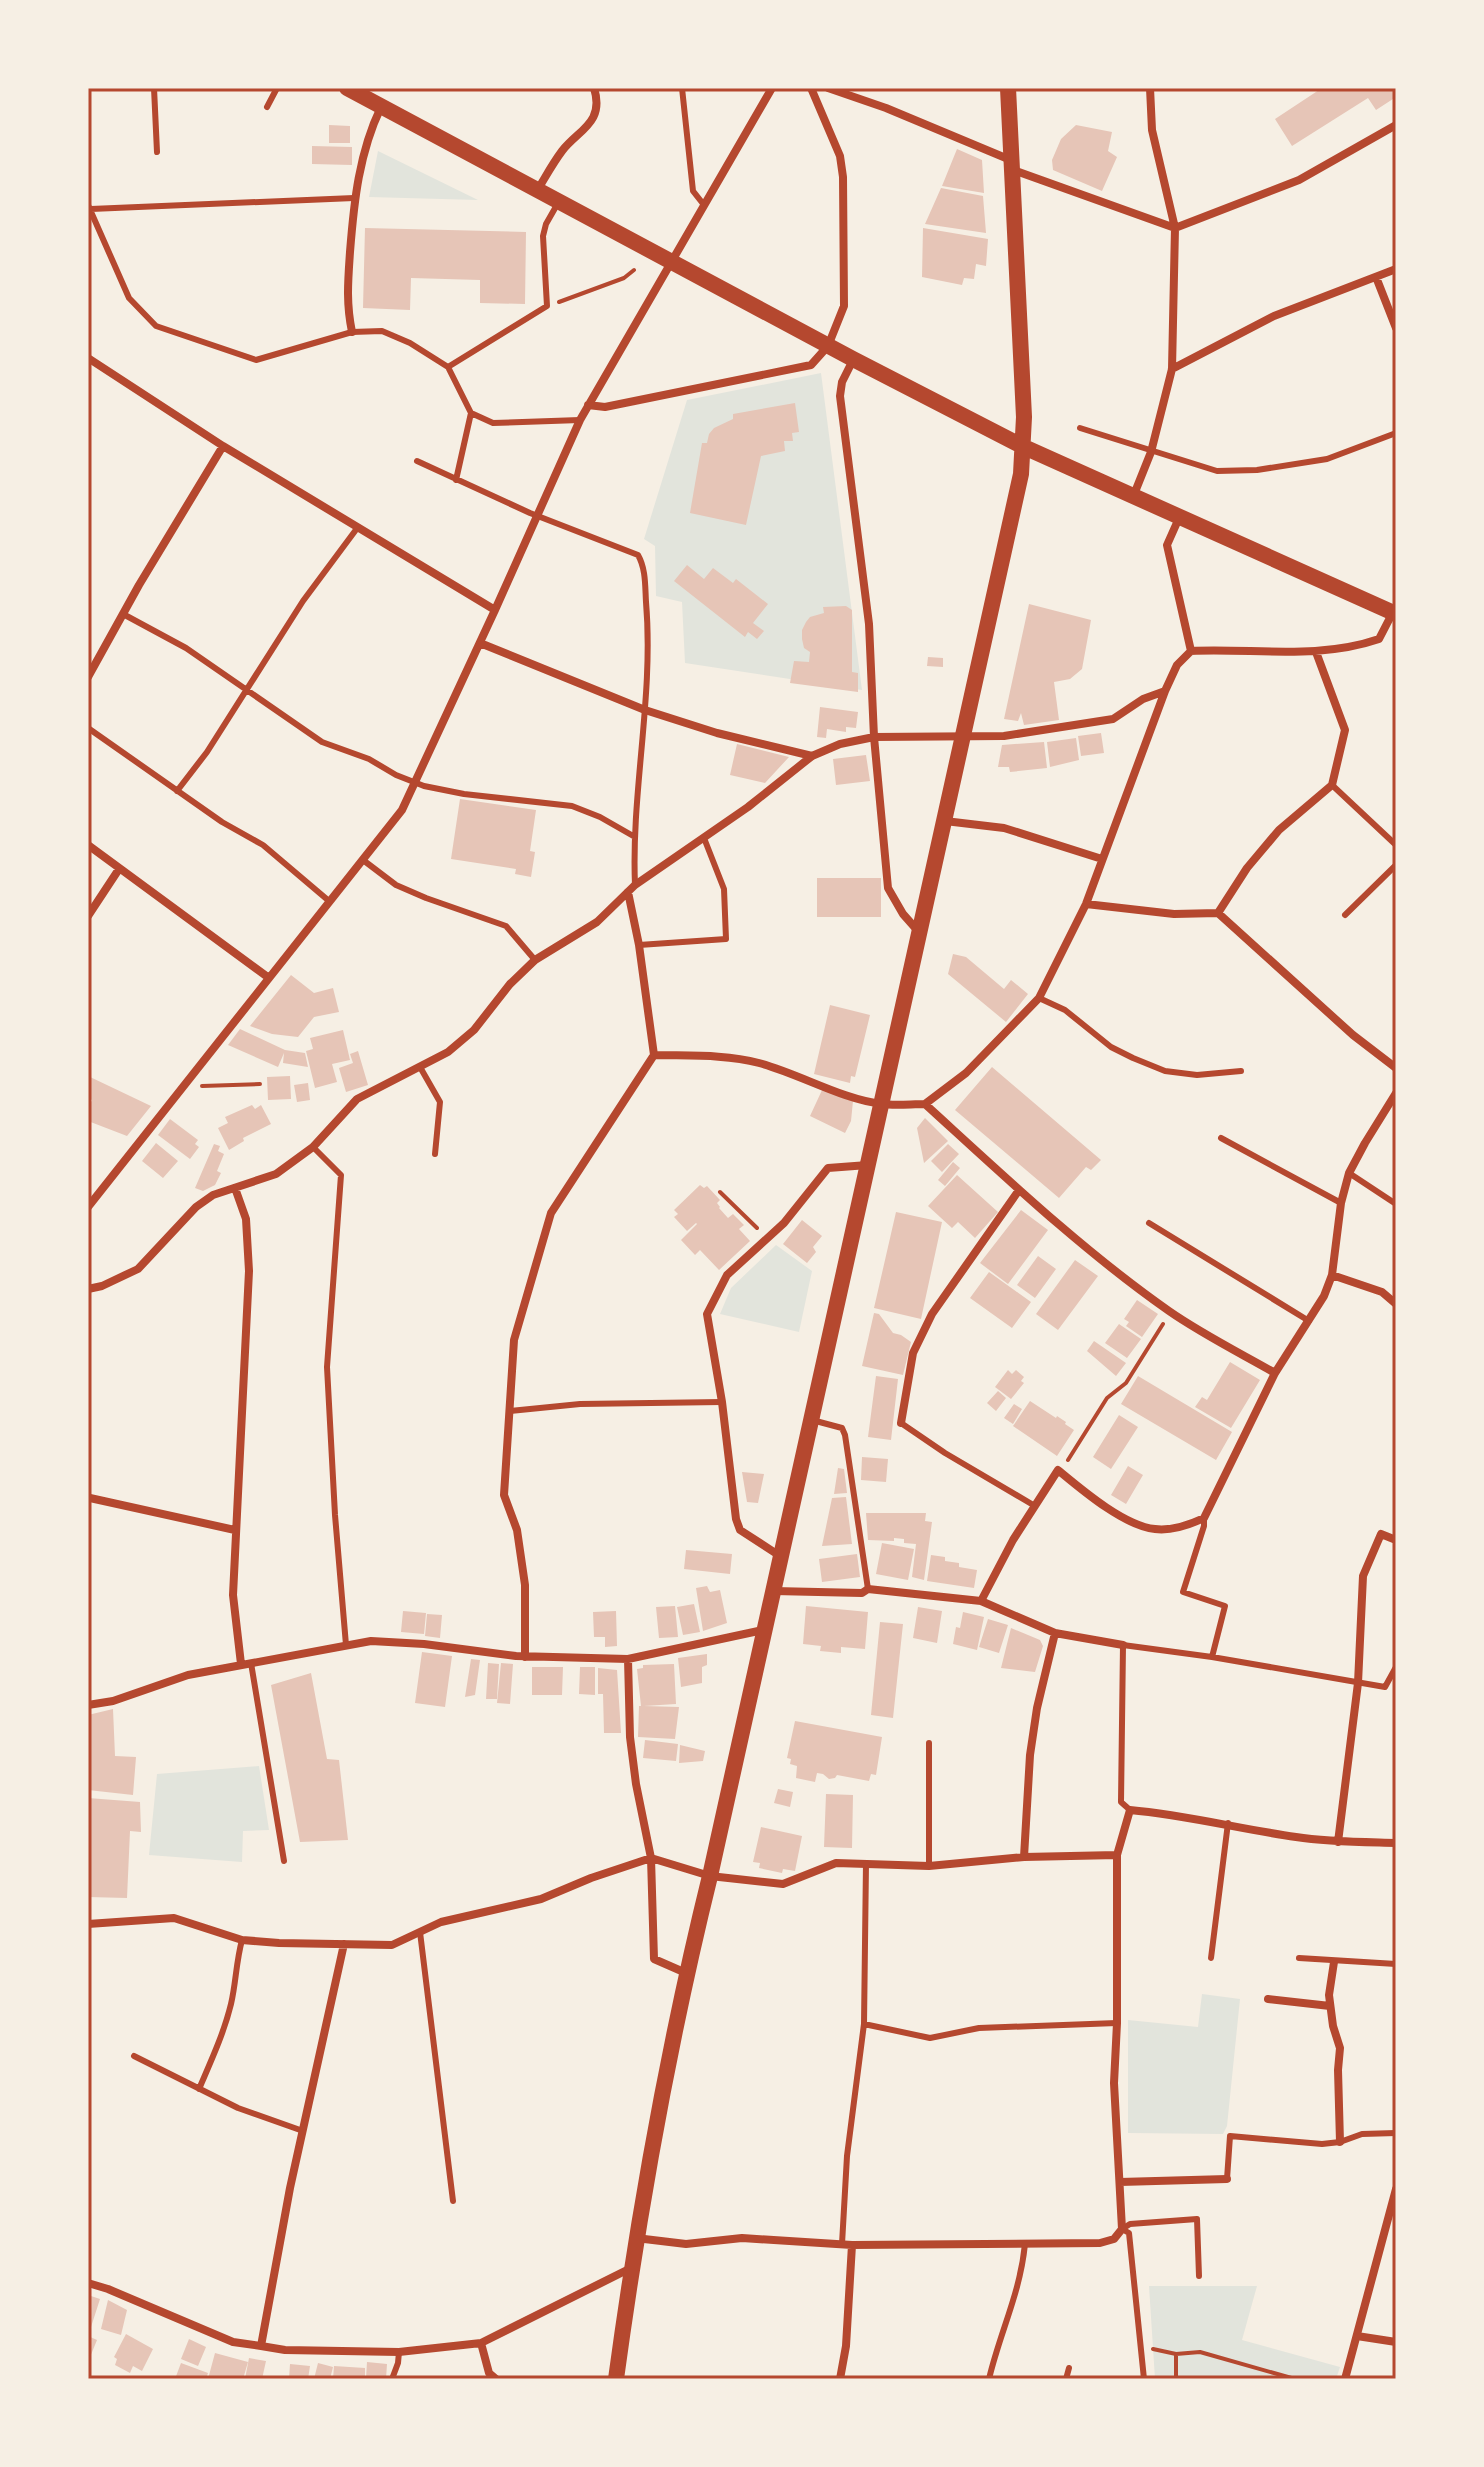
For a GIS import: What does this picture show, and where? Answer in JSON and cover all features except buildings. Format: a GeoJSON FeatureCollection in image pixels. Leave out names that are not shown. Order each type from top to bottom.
{"type":"FeatureCollection","features":[{"type":"Feature","properties":{"kind":"main road"},"geometry":{"type":"LineString","coordinates":[[347,88],[828,346],[1024,447],[1395,613]]}},
{"type":"Feature","properties":{"kind":"main road"},"geometry":{"type":"LineString","coordinates":[[616,2379],[636,2238],[686,1973],[774,1591],[1021,474],[1024,447],[1008,88]]}},
{"type":"Feature","properties":{"kind":"street"},"geometry":{"type":"LineString","coordinates":[[538,189],[564,147],[588,128],[597,100],[594,88]]}},
{"type":"Feature","properties":{"kind":"street"},"geometry":{"type":"LineString","coordinates":[[88,1207],[402,810],[580,420],[772,88]]}},
{"type":"Feature","properties":{"kind":"street"},"geometry":{"type":"LineString","coordinates":[[588,405],[605,407],[811,365],[828,346],[844,306],[843,177],[840,156],[811,88]]}},
{"type":"Feature","properties":{"kind":"street"},"geometry":{"type":"LineString","coordinates":[[828,88],[886,108],[1013,166],[1175,228],[1299,180],[1396,125]]}},
{"type":"Feature","properties":{"kind":"street"},"geometry":{"type":"LineString","coordinates":[[1133,497],[1151,452],[1172,369],[1175,228],[1152,130],[1150,88]]}},
{"type":"Feature","properties":{"kind":"street"},"geometry":{"type":"LineString","coordinates":[[352,332],[347,308],[354,198],[370,129],[382,106]]}},
{"type":"Feature","properties":{"kind":"street"},"geometry":{"type":"LineString","coordinates":[[1172,369],[1274,316],[1396,269]]}},
{"type":"Feature","properties":{"kind":"street"},"geometry":{"type":"LineString","coordinates":[[1376,277],[1396,328]]}},
{"type":"Feature","properties":{"kind":"street"},"geometry":{"type":"LineString","coordinates":[[88,358],[223,446],[495,610]]}},
{"type":"Feature","properties":{"kind":"street"},"geometry":{"type":"LineString","coordinates":[[853,359],[842,382],[840,396],[869,624],[874,737],[888,888],[903,914],[920,932]]}},
{"type":"Feature","properties":{"kind":"street"},"geometry":{"type":"LineString","coordinates":[[88,677],[223,446]]}},
{"type":"Feature","properties":{"kind":"street"},"geometry":{"type":"LineString","coordinates":[[1179,518],[1167,545],[1191,651]]}},
{"type":"Feature","properties":{"kind":"street"},"geometry":{"type":"LineString","coordinates":[[654,1055],[723,1056],[790,1072],[855,1098],[882,1104],[925,1104],[966,1073],[1039,998],[1086,904],[1177,665],[1191,651],[1316,652],[1358,646],[1379,639],[1395,613]]}},
{"type":"Feature","properties":{"kind":"street"},"geometry":{"type":"LineString","coordinates":[[480,643],[645,710],[717,733],[812,756]]}},
{"type":"Feature","properties":{"kind":"street"},"geometry":{"type":"LineString","coordinates":[[1218,913],[1247,868],[1279,830],[1332,785],[1345,730],[1316,652]]}},
{"type":"Feature","properties":{"kind":"street"},"geometry":{"type":"LineString","coordinates":[[88,1289],[102,1286],[138,1269],[196,1207],[213,1195],[276,1174],[313,1147],[357,1099],[448,1052],[474,1030],[510,984],[535,960],[597,922],[635,885],[772,789],[812,756],[840,744],[874,737],[1004,736],[1113,719],[1143,699],[1165,691]]}},
{"type":"Feature","properties":{"kind":"street"},"geometry":{"type":"LineString","coordinates":[[945,821],[1004,828],[1102,859]]}},
{"type":"Feature","properties":{"kind":"street"},"geometry":{"type":"LineString","coordinates":[[88,845],[269,978]]}},
{"type":"Feature","properties":{"kind":"street"},"geometry":{"type":"LineString","coordinates":[[88,916],[119,869]]}},
{"type":"Feature","properties":{"kind":"street"},"geometry":{"type":"LineString","coordinates":[[525,1657],[525,1585],[517,1530],[504,1495],[514,1340],[551,1213],[654,1055],[639,945],[628,892]]}},
{"type":"Feature","properties":{"kind":"street"},"geometry":{"type":"LineString","coordinates":[[1086,904],[1174,914],[1218,913],[1353,1035],[1396,1068]]}},
{"type":"Feature","properties":{"kind":"street"},"geometry":{"type":"LineString","coordinates":[[981,1601],[1013,1540],[1058,1470],[1097,1501],[1130,1520],[1154,1529],[1188,1526],[1204,1518],[1275,1373],[1324,1296],[1332,1275],[1341,1203],[1349,1173],[1396,1093]]}},
{"type":"Feature","properties":{"kind":"street"},"geometry":{"type":"LineString","coordinates":[[925,1104],[1019,1190],[1104,1261],[1171,1312],[1275,1373]]}},
{"type":"Feature","properties":{"kind":"street"},"geometry":{"type":"LineString","coordinates":[[781,1556],[740,1530],[736,1519],[722,1402],[707,1314],[727,1275],[784,1223],[828,1168],[869,1165]]}},
{"type":"Feature","properties":{"kind":"street"},"geometry":{"type":"LineString","coordinates":[[235,1188],[248,1234],[249,1271],[233,1595],[246,1664]]}},
{"type":"Feature","properties":{"kind":"street"},"geometry":{"type":"LineString","coordinates":[[901,1423],[913,1353],[932,1314],[1019,1190]]}},
{"type":"Feature","properties":{"kind":"street"},"geometry":{"type":"LineString","coordinates":[[1332,1275],[1382,1292],[1396,1304]]}},
{"type":"Feature","properties":{"kind":"street"},"geometry":{"type":"LineString","coordinates":[[89,1497],[235,1530]]}},
{"type":"Feature","properties":{"kind":"street"},"geometry":{"type":"LineString","coordinates":[[1338,1842],[1358,1683],[1363,1576],[1381,1534],[1396,1540]]}},
{"type":"Feature","properties":{"kind":"street"},"geometry":{"type":"LineString","coordinates":[[774,1591],[862,1593],[868,1589],[981,1601],[1055,1633],[1123,1645]]}},
{"type":"Feature","properties":{"kind":"street"},"geometry":{"type":"LineString","coordinates":[[88,1705],[113,1701],[188,1675],[371,1641],[424,1644],[525,1657],[628,1659],[764,1630]]}},
{"type":"Feature","properties":{"kind":"street"},"geometry":{"type":"LineString","coordinates":[[1024,1857],[1030,1755],[1037,1708],[1055,1633]]}},
{"type":"Feature","properties":{"kind":"street"},"geometry":{"type":"LineString","coordinates":[[628,1659],[630,1737],[651,1858],[654,1959],[686,1973]]}},
{"type":"Feature","properties":{"kind":"street"},"geometry":{"type":"LineString","coordinates":[[636,2238],[686,2244],[742,2238],[847,2245],[1100,2243],[1114,2239],[1122,2229],[1114,2083],[1117,1855],[1130,1810],[1175,1814],[1294,1837],[1338,1842],[1396,1843]]}},
{"type":"Feature","properties":{"kind":"street"},"geometry":{"type":"LineString","coordinates":[[88,1924],[174,1918],[242,1940],[392,1945],[441,1922],[541,1899],[651,1858],[710,1876],[783,1884],[836,1863],[929,1866],[1024,1857],[1117,1855]]}},
{"type":"Feature","properties":{"kind":"street"},"geometry":{"type":"LineString","coordinates":[[261,2346],[290,2188],[344,1944]]}},
{"type":"Feature","properties":{"kind":"street"},"geometry":{"type":"LineString","coordinates":[[1334,1962],[1329,1995],[1340,2048],[1340,2142]]}},
{"type":"Feature","properties":{"kind":"street"},"geometry":{"type":"LineString","coordinates":[[1268,1999],[1330,2006]]}},
{"type":"Feature","properties":{"kind":"street"},"geometry":{"type":"LineString","coordinates":[[1120,2182],[1227,2179]]}},
{"type":"Feature","properties":{"kind":"street"},"geometry":{"type":"LineString","coordinates":[[1345,2379],[1396,2189]]}},
{"type":"Feature","properties":{"kind":"street"},"geometry":{"type":"LineString","coordinates":[[840,2379],[846,2346],[847,2245]]}},
{"type":"Feature","properties":{"kind":"street"},"geometry":{"type":"LineString","coordinates":[[88,2283],[233,2342],[285,2350],[399,2352],[481,2343],[631,2268]]}},
{"type":"Feature","properties":{"kind":"street"},"geometry":{"type":"LineString","coordinates":[[1357,2336],[1396,2342]]}},
{"type":"Feature","properties":{"kind":"street"},"geometry":{"type":"LineString","coordinates":[[481,2343],[489,2373],[496,2379]]}},
{"type":"Feature","properties":{"kind":"lane"},"geometry":{"type":"LineString","coordinates":[[154,88],[157,152]]}},
{"type":"Feature","properties":{"kind":"lane"},"geometry":{"type":"LineString","coordinates":[[267,107],[277,88]]}},
{"type":"Feature","properties":{"kind":"lane"},"geometry":{"type":"LineString","coordinates":[[682,88],[693,191],[704,205]]}},
{"type":"Feature","properties":{"kind":"lane"},"geometry":{"type":"LineString","coordinates":[[354,198],[90,207],[129,298],[156,326],[256,360],[352,332],[382,331],[410,343],[448,367],[471,413],[493,423],[580,420]]}},
{"type":"Feature","properties":{"kind":"lane"},"geometry":{"type":"LineString","coordinates":[[448,367],[547,306],[543,236],[559,201]]}},
{"type":"Feature","properties":{"kind":"lane"},"geometry":{"type":"LineString","coordinates":[[456,480],[471,413]]}},
{"type":"Feature","properties":{"kind":"lane"},"geometry":{"type":"LineString","coordinates":[[1080,428],[1217,471],[1257,470],[1327,459],[1396,433]]}},
{"type":"Feature","properties":{"kind":"lane"},"geometry":{"type":"LineString","coordinates":[[417,461],[536,516],[638,555],[643,564],[648,626],[635,837],[635,885]]}},
{"type":"Feature","properties":{"kind":"lane"},"geometry":{"type":"LineString","coordinates":[[177,791],[207,752],[303,601],[359,526]]}},
{"type":"Feature","properties":{"kind":"lane"},"geometry":{"type":"LineString","coordinates":[[123,614],[186,648],[322,742],[369,759],[416,783],[464,794],[572,806],[600,817],[635,837]]}},
{"type":"Feature","properties":{"kind":"lane"},"geometry":{"type":"LineString","coordinates":[[88,728],[222,822],[263,845],[329,901]]}},
{"type":"Feature","properties":{"kind":"lane"},"geometry":{"type":"LineString","coordinates":[[1332,785],[1396,845]]}},
{"type":"Feature","properties":{"kind":"lane"},"geometry":{"type":"LineString","coordinates":[[639,945],[726,939],[724,889],[704,838]]}},
{"type":"Feature","properties":{"kind":"lane"},"geometry":{"type":"LineString","coordinates":[[363,860],[396,885],[506,926],[535,960]]}},
{"type":"Feature","properties":{"kind":"lane"},"geometry":{"type":"LineString","coordinates":[[1345,915],[1396,865]]}},
{"type":"Feature","properties":{"kind":"lane"},"geometry":{"type":"LineString","coordinates":[[1039,998],[1065,1010],[1111,1047],[1165,1071],[1197,1075],[1241,1071]]}},
{"type":"Feature","properties":{"kind":"lane"},"geometry":{"type":"LineString","coordinates":[[420,1067],[440,1102],[435,1154]]}},
{"type":"Feature","properties":{"kind":"lane"},"geometry":{"type":"LineString","coordinates":[[1221,1138],[1341,1203]]}},
{"type":"Feature","properties":{"kind":"lane"},"geometry":{"type":"LineString","coordinates":[[313,1147],[341,1175],[327,1367],[346,1645]]}},
{"type":"Feature","properties":{"kind":"lane"},"geometry":{"type":"LineString","coordinates":[[1349,1173],[1396,1204]]}},
{"type":"Feature","properties":{"kind":"lane"},"geometry":{"type":"LineString","coordinates":[[1149,1223],[1309,1321]]}},
{"type":"Feature","properties":{"kind":"lane"},"geometry":{"type":"LineString","coordinates":[[510,1411],[580,1404],[722,1402]]}},
{"type":"Feature","properties":{"kind":"lane"},"geometry":{"type":"LineString","coordinates":[[812,1420],[842,1428],[845,1435],[868,1589]]}},
{"type":"Feature","properties":{"kind":"lane"},"geometry":{"type":"LineString","coordinates":[[901,1423],[957,1461],[1035,1506]]}},
{"type":"Feature","properties":{"kind":"lane"},"geometry":{"type":"LineString","coordinates":[[1204,1518],[1183,1592],[1225,1606],[1212,1657]]}},
{"type":"Feature","properties":{"kind":"lane"},"geometry":{"type":"LineString","coordinates":[[1130,1810],[1121,1802],[1123,1645],[1385,1687],[1396,1667]]}},
{"type":"Feature","properties":{"kind":"lane"},"geometry":{"type":"LineString","coordinates":[[246,1664],[284,1861]]}},
{"type":"Feature","properties":{"kind":"lane"},"geometry":{"type":"LineString","coordinates":[[929,1743],[929,1866]]}},
{"type":"Feature","properties":{"kind":"lane"},"geometry":{"type":"LineString","coordinates":[[1211,1958],[1228,1823]]}},
{"type":"Feature","properties":{"kind":"lane"},"geometry":{"type":"LineString","coordinates":[[847,2245],[847,2156],[864,2024],[866,1863]]}},
{"type":"Feature","properties":{"kind":"lane"},"geometry":{"type":"LineString","coordinates":[[420,1932],[453,2201]]}},
{"type":"Feature","properties":{"kind":"lane"},"geometry":{"type":"LineString","coordinates":[[199,2089],[222,2037],[232,2001],[235,1966],[242,1940]]}},
{"type":"Feature","properties":{"kind":"lane"},"geometry":{"type":"LineString","coordinates":[[1299,1958],[1396,1964]]}},
{"type":"Feature","properties":{"kind":"lane"},"geometry":{"type":"LineString","coordinates":[[864,2024],[930,2038],[979,2028],[1117,2023]]}},
{"type":"Feature","properties":{"kind":"lane"},"geometry":{"type":"LineString","coordinates":[[134,2056],[238,2108],[303,2131]]}},
{"type":"Feature","properties":{"kind":"lane"},"geometry":{"type":"LineString","coordinates":[[1227,2179],[1230,2136],[1322,2144],[1340,2142],[1362,2134],[1396,2133]]}},
{"type":"Feature","properties":{"kind":"lane"},"geometry":{"type":"LineString","coordinates":[[1144,2379],[1129,2233],[1122,2229],[1130,2224],[1197,2219],[1199,2276]]}},
{"type":"Feature","properties":{"kind":"lane"},"geometry":{"type":"LineString","coordinates":[[989,2379],[1015,2299],[1025,2244]]}},
{"type":"Feature","properties":{"kind":"lane"},"geometry":{"type":"LineString","coordinates":[[392,2379],[399,2352]]}},
{"type":"Feature","properties":{"kind":"lane"},"geometry":{"type":"LineString","coordinates":[[1066,2379],[1069,2368]]}},
{"type":"Feature","properties":{"kind":"path"},"geometry":{"type":"LineString","coordinates":[[547,306],[624,278],[634,270]]}},
{"type":"Feature","properties":{"kind":"path"},"geometry":{"type":"LineString","coordinates":[[192,1086],[260,1084]]}},
{"type":"Feature","properties":{"kind":"path"},"geometry":{"type":"LineString","coordinates":[[720,1192],[767,1239]]}},
{"type":"Feature","properties":{"kind":"path"},"geometry":{"type":"LineString","coordinates":[[1061,1472],[1107,1398],[1126,1383],[1171,1312]]}},
{"type":"Feature","properties":{"kind":"path"},"geometry":{"type":"LineString","coordinates":[[1142,2348],[1176,2354],[1200,2352],[1295,2379]]}},
{"type":"Feature","properties":{"kind":"path"},"geometry":{"type":"LineString","coordinates":[[1176,2354],[1176,2379]]}},
{"type":"Feature","properties":{"kind":"shaded area"},"geometry":{"type":"Polygon","coordinates":[[[378,151],[478,200],[369,197],[378,151]]]}},
{"type":"Feature","properties":{"kind":"shaded area"},"geometry":{"type":"Polygon","coordinates":[[[821,373],[862,690],[685,663],[682,602],[656,596],[655,546],[644,539],[687,400],[821,373]]]}},
{"type":"Feature","properties":{"kind":"shaded area"},"geometry":{"type":"Polygon","coordinates":[[[776,1245],[812,1271],[799,1332],[720,1314],[731,1288],[776,1245]]]}},
{"type":"Feature","properties":{"kind":"shaded area"},"geometry":{"type":"Polygon","coordinates":[[[259,1766],[269,1830],[243,1831],[242,1862],[149,1855],[157,1774],[259,1766]]]}},
{"type":"Feature","properties":{"kind":"shaded area"},"geometry":{"type":"Polygon","coordinates":[[[1202,1994],[1240,1999],[1227,2126],[1223,2134],[1128,2133],[1128,2020],[1198,2027],[1202,1994]]]}},
{"type":"Feature","properties":{"kind":"shaded area"},"geometry":{"type":"Polygon","coordinates":[[[1149,2286],[1257,2286],[1242,2340],[1340,2367],[1336,2379],[1155,2379],[1149,2286]]]}}]}
